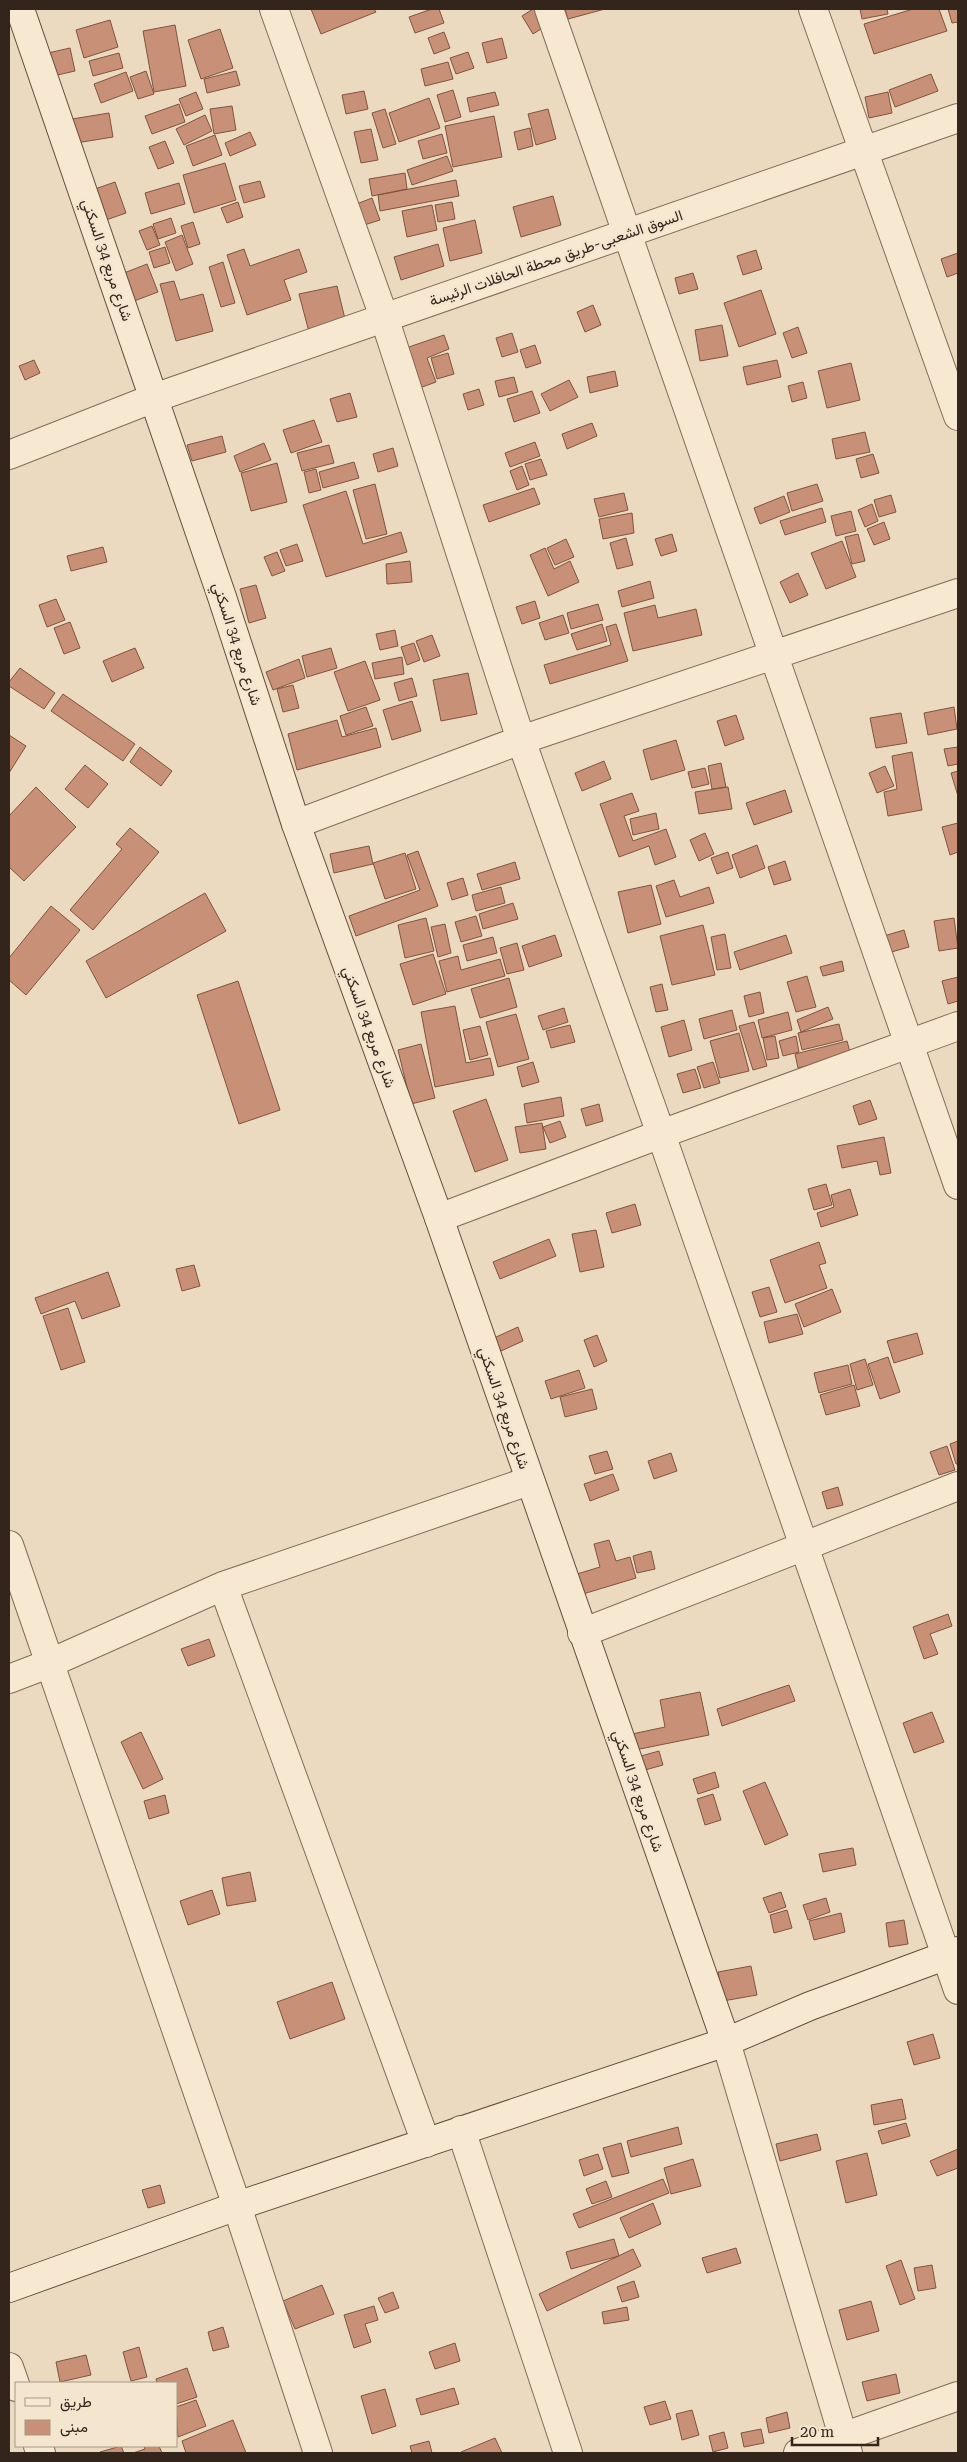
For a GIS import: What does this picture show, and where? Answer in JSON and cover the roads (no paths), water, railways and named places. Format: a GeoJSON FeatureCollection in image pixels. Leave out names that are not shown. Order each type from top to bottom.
{"type":"FeatureCollection","features":[{"type":"Feature","properties":{"kind":"street","name":"شارع مربع 34 السكني"},"geometry":{"type":"LineString","coordinates":[[20,9],[222,596],[296,824],[439,1218],[529,1481],[726,2042],[845,2446]]}},
{"type":"Feature","properties":{"kind":"street"},"geometry":{"type":"LineString","coordinates":[[274,9],[384,317],[521,740],[804,1545],[952,1953],[958,1990]]}},
{"type":"Feature","properties":{"kind":"street"},"geometry":{"type":"LineString","coordinates":[[549,9],[958,1185]]}},
{"type":"Feature","properties":{"kind":"street"},"geometry":{"type":"LineString","coordinates":[[813,9],[865,149],[958,416]]}},
{"type":"Feature","properties":{"kind":"street","name":"السوق الشعبى-طريق محطة الحافلات الرئيسة"},"geometry":{"type":"LineString","coordinates":[[9,455],[154,398],[958,118]]}},
{"type":"Feature","properties":{"kind":"street"},"geometry":{"type":"LineString","coordinates":[[296,824],[521,740],[958,593]]}},
{"type":"Feature","properties":{"kind":"street"},"geometry":{"type":"LineString","coordinates":[[439,1218],[661,1134],[958,1026]]}},
{"type":"Feature","properties":{"kind":"street"},"geometry":{"type":"LineString","coordinates":[[9,1679],[48,1664],[223,1586],[529,1481]]}},
{"type":"Feature","properties":{"kind":"street"},"geometry":{"type":"LineString","coordinates":[[582,1633],[958,1486]]}},
{"type":"Feature","properties":{"kind":"street"},"geometry":{"type":"LineString","coordinates":[[9,1545],[48,1664],[237,2206],[318,2453]]}},
{"type":"Feature","properties":{"kind":"street"},"geometry":{"type":"LineString","coordinates":[[223,1586],[426,2142]]}},
{"type":"Feature","properties":{"kind":"street"},"geometry":{"type":"LineString","coordinates":[[9,2288],[237,2206],[726,2042],[810,2006],[952,1953]]}},
{"type":"Feature","properties":{"kind":"street"},"geometry":{"type":"LineString","coordinates":[[461,2130],[568,2453]]}},
{"type":"Feature","properties":{"kind":"street"},"geometry":{"type":"LineString","coordinates":[[9,2367],[15,2384]]}},
{"type":"Feature","properties":{"kind":"street"},"geometry":{"type":"LineString","coordinates":[[798,2453],[845,2446],[958,2396]]}}]}
